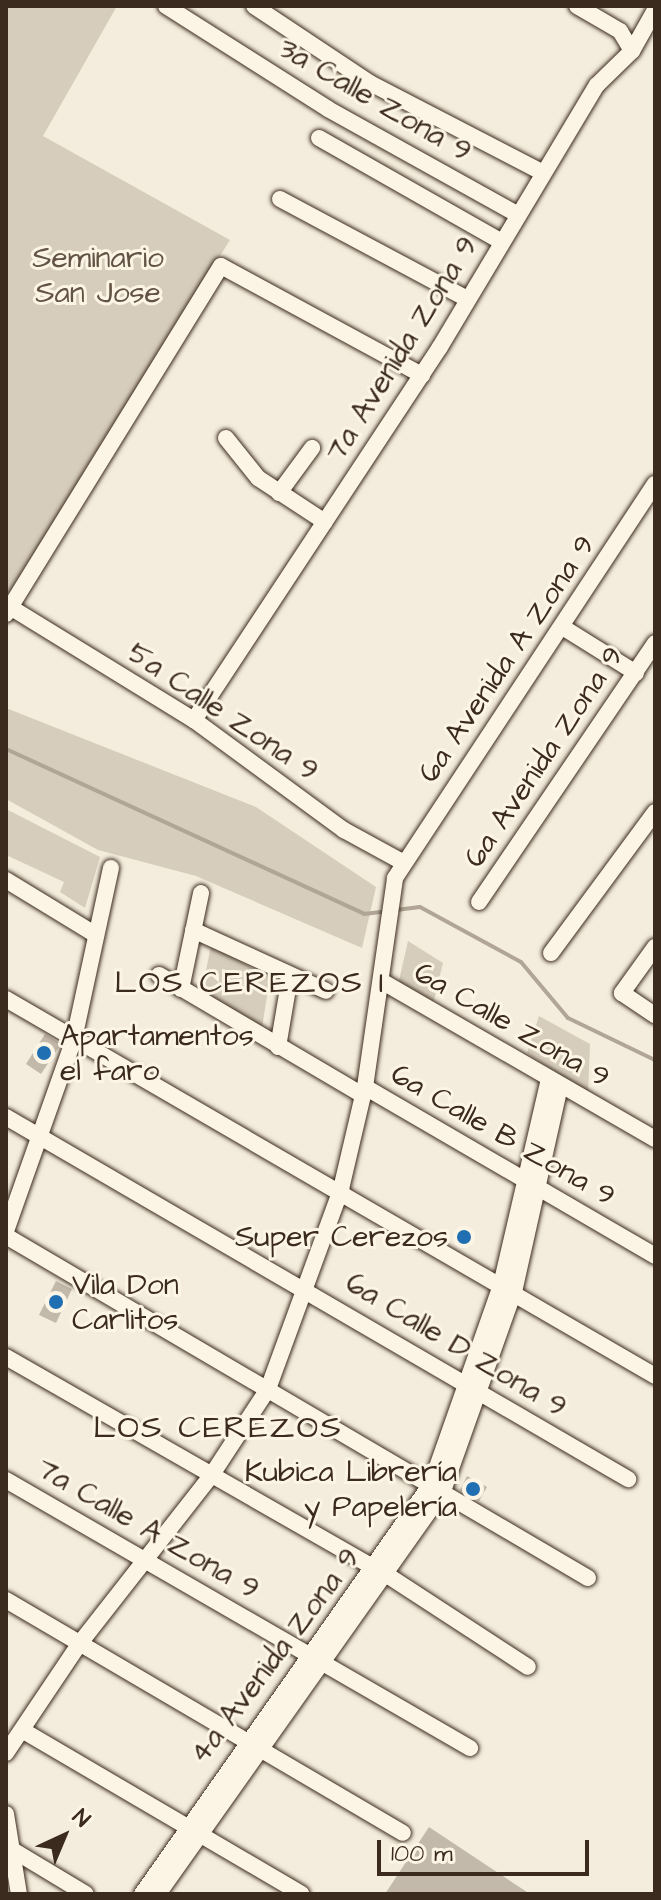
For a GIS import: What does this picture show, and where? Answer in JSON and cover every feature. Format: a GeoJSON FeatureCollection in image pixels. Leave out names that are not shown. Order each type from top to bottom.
{"type":"FeatureCollection","features":[{"type":"Feature","properties":{"kind":"street","name":"3a Calle Zona 9"},"geometry":{"type":"LineString","coordinates":[[166,6],[328,109],[517,214]]}},
{"type":"Feature","properties":{"kind":"street"},"geometry":{"type":"LineString","coordinates":[[254,6],[370,83],[542,172]]}},
{"type":"Feature","properties":{"kind":"street"},"geometry":{"type":"LineString","coordinates":[[577,6],[620,31],[632,51]]}},
{"type":"Feature","properties":{"kind":"street","name":"7a Avenida Zona 9"},"geometry":{"type":"LineString","coordinates":[[194,720],[422,375],[542,172],[610,67],[632,51],[655,10]]}},
{"type":"Feature","properties":{"kind":"street"},"geometry":{"type":"LineString","coordinates":[[319,138],[502,242]]}},
{"type":"Feature","properties":{"kind":"street"},"geometry":{"type":"LineString","coordinates":[[280,199],[467,299]]}},
{"type":"Feature","properties":{"kind":"street"},"geometry":{"type":"LineString","coordinates":[[8,611],[221,266],[422,375]]}},
{"type":"Feature","properties":{"kind":"street"},"geometry":{"type":"LineString","coordinates":[[226,438],[251,471],[325,522]]}},
{"type":"Feature","properties":{"kind":"street"},"geometry":{"type":"LineString","coordinates":[[279,493],[312,448]]}},
{"type":"Feature","properties":{"kind":"street","name":"6a Avenida A Zona 9"},"geometry":{"type":"LineString","coordinates":[[383,982],[395,878],[564,628],[655,484]]}},
{"type":"Feature","properties":{"kind":"street","name":"5a Calle Zona 9"},"geometry":{"type":"LineString","coordinates":[[8,611],[194,720],[344,830],[404,863]]}},
{"type":"Feature","properties":{"kind":"street"},"geometry":{"type":"LineString","coordinates":[[564,628],[636,673]]}},
{"type":"Feature","properties":{"kind":"street","name":"6a Avenida Zona 9"},"geometry":{"type":"LineString","coordinates":[[479,902],[655,643]]}},
{"type":"Feature","properties":{"kind":"street"},"geometry":{"type":"LineString","coordinates":[[551,953],[655,812]]}},
{"type":"Feature","properties":{"kind":"street"},"geometry":{"type":"LineString","coordinates":[[111,868],[74,1039],[6,1234],[588,1578]]}},
{"type":"Feature","properties":{"kind":"street"},"geometry":{"type":"LineString","coordinates":[[6,880],[96,935]]}},
{"type":"Feature","properties":{"kind":"street"},"geometry":{"type":"LineString","coordinates":[[181,989],[201,893]]}},
{"type":"Feature","properties":{"kind":"street"},"geometry":{"type":"LineString","coordinates":[[193,930],[326,991]]}},
{"type":"Feature","properties":{"kind":"street"},"geometry":{"type":"LineString","coordinates":[[655,947],[622,993],[655,1015]]}},
{"type":"Feature","properties":{"kind":"street","name":"6a Calle B Zona 9"},"geometry":{"type":"LineString","coordinates":[[159,975],[278,1047],[534,1184],[655,1256]]}},
{"type":"Feature","properties":{"kind":"street"},"geometry":{"type":"LineString","coordinates":[[278,1047],[290,977]]}},
{"type":"Feature","properties":{"kind":"street"},"geometry":{"type":"LineString","coordinates":[[6,1753],[80,1643],[211,1476],[268,1389],[341,1189],[364,1091],[383,982]]}},
{"type":"Feature","properties":{"kind":"street","name":"6a Calle Zona 9"},"geometry":{"type":"LineString","coordinates":[[383,982],[655,1139]]}},
{"type":"Feature","properties":{"kind":"street"},"geometry":{"type":"LineString","coordinates":[[6,999],[341,1189],[655,1376]]}},
{"type":"Feature","properties":{"kind":"street","name":"4a Avenida Zona 9"},"geometry":{"type":"LineString","coordinates":[[142,1894],[192,1829],[251,1742],[381,1573],[437,1487],[476,1389],[508,1288],[534,1184],[554,1082]]}},
{"type":"Feature","properties":{"kind":"street","name":"6a Calle D Zona 9"},"geometry":{"type":"LineString","coordinates":[[6,1117],[307,1288],[628,1479]]}},
{"type":"Feature","properties":{"kind":"street"},"geometry":{"type":"LineString","coordinates":[[6,1357],[381,1573],[528,1667]]}},
{"type":"Feature","properties":{"kind":"street","name":"7a Calle A Zona 9"},"geometry":{"type":"LineString","coordinates":[[6,1480],[470,1748]]}},
{"type":"Feature","properties":{"kind":"street"},"geometry":{"type":"LineString","coordinates":[[6,1600],[403,1833]]}},
{"type":"Feature","properties":{"kind":"street"},"geometry":{"type":"LineString","coordinates":[[22,1730],[301,1894]]}},
{"type":"Feature","properties":{"kind":"street"},"geometry":{"type":"LineString","coordinates":[[6,1814],[19,1894]]}},
{"type":"Feature","properties":{"kind":"street","name":"4a Avenida Zona 9"},"geometry":{"type":"LineString","coordinates":[[158,1894],[192,1829]]}},
{"type":"Feature","properties":{"kind":"street"},"geometry":{"type":"LineString","coordinates":[[11,1849],[86,1894]]}},
{"type":"Feature","properties":{"kind":"green space","name":"Seminario San Jose"},"geometry":{"type":"Polygon","coordinates":[[[6,6],[117,6],[43,136],[230,240],[6,597],[6,6]]]}},
{"type":"Feature","properties":{"kind":"green space"},"geometry":{"type":"Polygon","coordinates":[[[6,708],[256,807],[376,887],[362,948],[196,876],[98,850],[6,799],[6,708]]]}},
{"type":"Feature","properties":{"kind":"green space"},"geometry":{"type":"Polygon","coordinates":[[[6,809],[100,857],[85,908],[60,892],[64,882],[6,855],[6,809]]]}},
{"type":"Feature","properties":{"kind":"green space"},"geometry":{"type":"Polygon","coordinates":[[[408,941],[443,963],[433,1004],[398,985],[408,941]]]}},
{"type":"Feature","properties":{"kind":"green space"},"geometry":{"type":"Polygon","coordinates":[[[211,946],[270,977],[262,1028],[201,994],[211,946]]]}},
{"type":"Feature","properties":{"kind":"green space"},"geometry":{"type":"Polygon","coordinates":[[[539,1016],[590,1044],[588,1094],[527,1053],[539,1016]]]}},
{"type":"Feature","properties":{"kind":"building","name":"Apartamentos el faro"},"geometry":{"type":"Polygon","coordinates":[[[45,1034],[61,1044],[41,1074],[26,1064],[45,1034]]]}},
{"type":"Feature","properties":{"kind":"building","name":"Vila Don Carlitos"},"geometry":{"type":"Polygon","coordinates":[[[56,1281],[72,1289],[56,1323],[39,1315],[56,1281]]]}},
{"type":"Feature","properties":{"kind":"building","name":"Kubica Librería y Papelería"},"geometry":{"type":"Polygon","coordinates":[[[467,1476],[487,1487],[479,1501],[460,1490],[467,1476]]]}},
{"type":"Feature","properties":{"kind":"building"},"geometry":{"type":"Polygon","coordinates":[[[429,1827],[530,1894],[385,1894],[429,1827]]]}},
{"type":"Feature","properties":{"kind":"waterway"},"geometry":{"type":"LineString","coordinates":[[6,749],[364,914],[387,911]]}},
{"type":"Feature","properties":{"kind":"waterway"},"geometry":{"type":"LineString","coordinates":[[396,910],[420,907],[521,962],[568,1018],[655,1060]]}},
{"type":"Feature","properties":{"kind":"place","name":"Apartamentos el faro"},"geometry":{"type":"Point","coordinates":[44,1053]}},
{"type":"Feature","properties":{"kind":"place","name":"Super Cerezos"},"geometry":{"type":"Point","coordinates":[464,1237]}},
{"type":"Feature","properties":{"kind":"place","name":"Vila Don Carlitos"},"geometry":{"type":"Point","coordinates":[56,1302]}},
{"type":"Feature","properties":{"kind":"place","name":"Kubica Librería y Papelería"},"geometry":{"type":"Point","coordinates":[473,1489]}},
{"type":"Feature","properties":{"kind":"district","name":"LOS CEREZOS I"},"geometry":{"type":"Point","coordinates":[250,983]}},
{"type":"Feature","properties":{"kind":"district","name":"LOS CEREZOS"},"geometry":{"type":"Point","coordinates":[218,1428]}}]}
